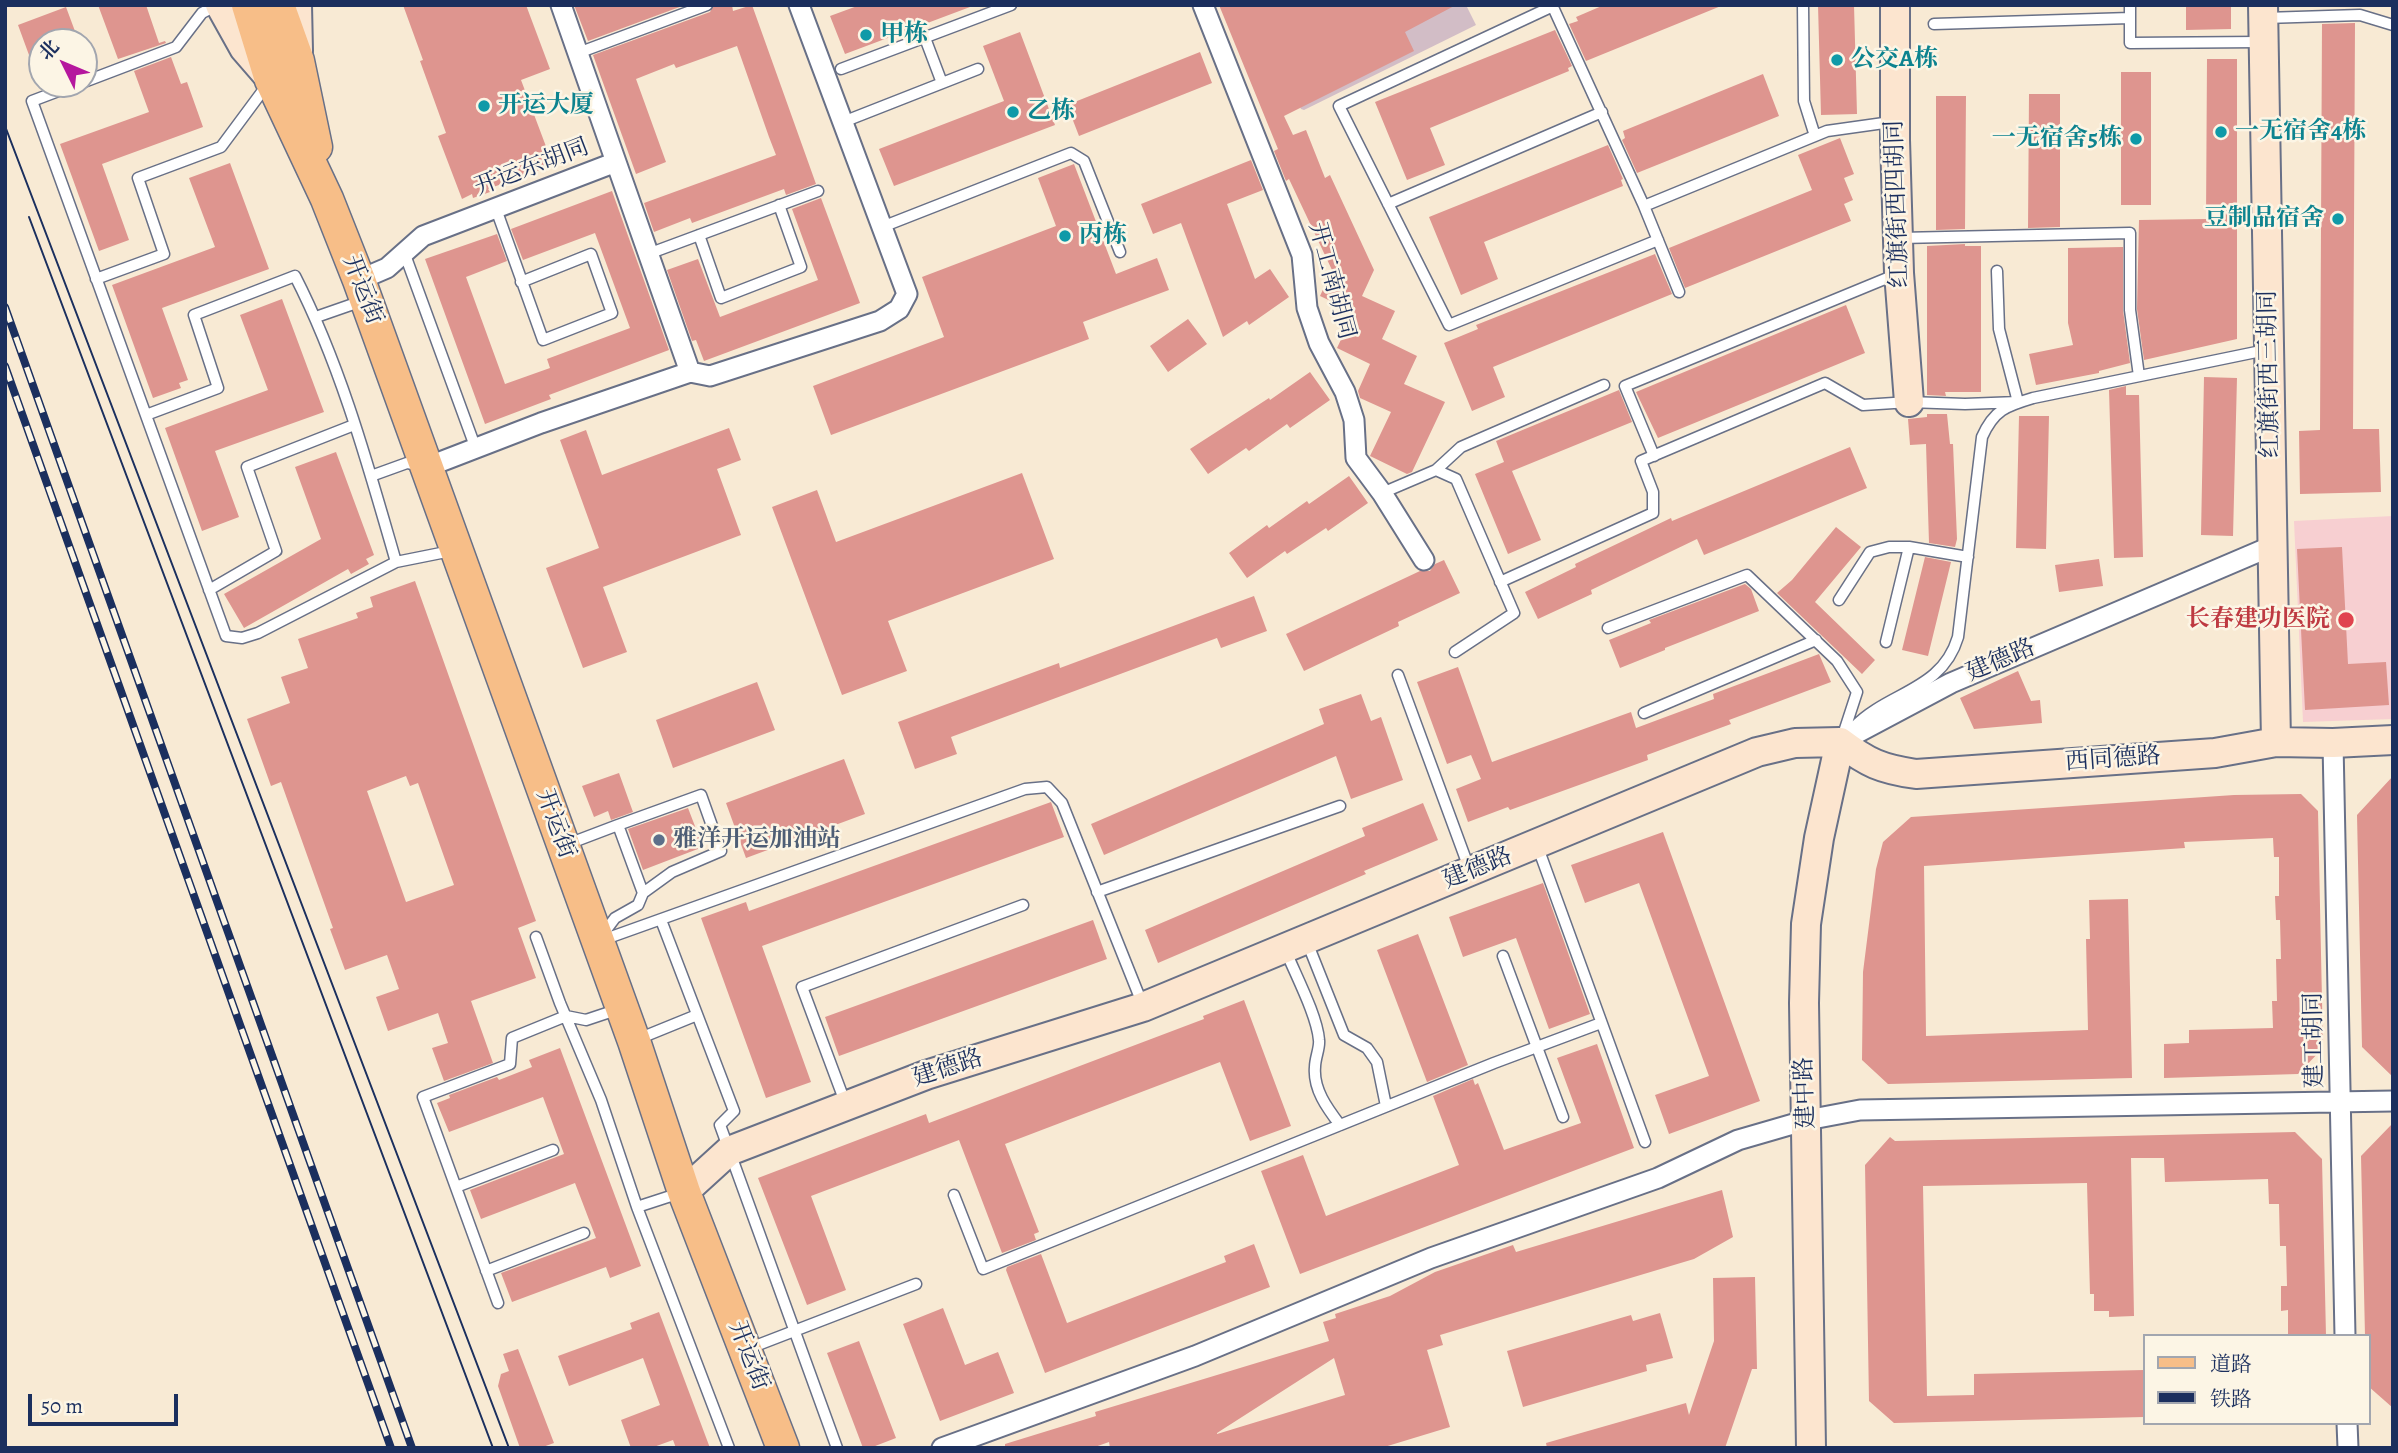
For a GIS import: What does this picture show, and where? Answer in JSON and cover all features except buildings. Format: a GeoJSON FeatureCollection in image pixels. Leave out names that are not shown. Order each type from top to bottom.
{"type":"FeatureCollection","features":[{"type":"Feature","properties":{"kind":"main road","name":"开运街"},"geometry":{"type":"LineString","coordinates":[[248,5],[271,80],[327,199],[363,289],[634,1041],[684,1192],[783,1448]]}},
{"type":"Feature","properties":{"kind":"main road","name":"开运街"},"geometry":{"type":"LineString","coordinates":[[278,5],[298,61],[327,199]]}},
{"type":"Feature","properties":{"kind":"street"},"geometry":{"type":"LineString","coordinates":[[219,5],[244,48],[271,80]]}},
{"type":"Feature","properties":{"kind":"street"},"geometry":{"type":"LineString","coordinates":[[297,5],[298,61]]}},
{"type":"Feature","properties":{"kind":"street","name":"开运东胡同"},"geometry":{"type":"LineString","coordinates":[[363,289],[423,236],[616,162],[562,5]]}},
{"type":"Feature","properties":{"kind":"street"},"geometry":{"type":"LineString","coordinates":[[427,467],[541,423],[690,372],[710,376],[880,321],[899,309],[907,295],[799,5]]}},
{"type":"Feature","properties":{"kind":"street","name":"开工南胡同"},"geometry":{"type":"LineString","coordinates":[[1203,5],[1302,254],[1307,308],[1319,343],[1345,392],[1354,420],[1356,458],[1382,493],[1424,560]]}},
{"type":"Feature","properties":{"kind":"street","name":"红旗街西四胡同"},"geometry":{"type":"LineString","coordinates":[[1895,5],[1899,273],[1909,401]]}},
{"type":"Feature","properties":{"kind":"street","name":"红旗街西三胡同"},"geometry":{"type":"LineString","coordinates":[[2264,22],[2276,742]]}},
{"type":"Feature","properties":{"kind":"street"},"geometry":{"type":"LineString","coordinates":[[616,162],[690,372]]}},
{"type":"Feature","properties":{"kind":"street","name":"建德路"},"geometry":{"type":"LineString","coordinates":[[684,1192],[729,1151],[926,1075],[1143,1007],[1757,752],[1795,743],[1840,742],[1951,683],[2272,546]]}},
{"type":"Feature","properties":{"kind":"street","name":"西同德路"},"geometry":{"type":"LineString","coordinates":[[1840,742],[1866,761],[1891,770],[1916,774],[2215,753],[2276,742],[2393,740]]}},
{"type":"Feature","properties":{"kind":"street","name":"建中路"},"geometry":{"type":"LineString","coordinates":[[1811,1448],[1804,1003],[1806,924],[1819,838],[1840,742]]}},
{"type":"Feature","properties":{"kind":"street","name":"建工胡同"},"geometry":{"type":"LineString","coordinates":[[2333,743],[2345,1334]]}},
{"type":"Feature","properties":{"kind":"street"},"geometry":{"type":"LineString","coordinates":[[942,1448],[1195,1356],[1431,1258],[1658,1178],[1738,1140],[1807,1120],[1860,1110],[2393,1101]]}},
{"type":"Feature","properties":{"kind":"street"},"geometry":{"type":"LineString","coordinates":[[2347,1425],[2347,1448]]}},
{"type":"Feature","properties":{"kind":"lane"},"geometry":{"type":"LineString","coordinates":[[98,77],[176,47],[202,13],[219,5]]}},
{"type":"Feature","properties":{"kind":"lane"},"geometry":{"type":"LineString","coordinates":[[578,53],[707,5]]}},
{"type":"Feature","properties":{"kind":"lane"},"geometry":{"type":"LineString","coordinates":[[841,69],[1011,5]]}},
{"type":"Feature","properties":{"kind":"lane"},"geometry":{"type":"LineString","coordinates":[[1804,5],[1804,101],[1815,136]]}},
{"type":"Feature","properties":{"kind":"lane"},"geometry":{"type":"LineString","coordinates":[[1895,5],[1904,5]]}},
{"type":"Feature","properties":{"kind":"lane"},"geometry":{"type":"LineString","coordinates":[[2130,5],[2130,43],[2264,22],[2360,15],[2393,25]]}},
{"type":"Feature","properties":{"kind":"lane"},"geometry":{"type":"LineString","coordinates":[[1658,240],[1448,325],[1339,106],[1552,6],[1644,205],[1679,292]]}},
{"type":"Feature","properties":{"kind":"lane"},"geometry":{"type":"LineString","coordinates":[[1934,24],[2130,18]]}},
{"type":"Feature","properties":{"kind":"lane"},"geometry":{"type":"LineString","coordinates":[[925,38],[942,83]]}},
{"type":"Feature","properties":{"kind":"lane"},"geometry":{"type":"LineString","coordinates":[[843,122],[978,69]]}},
{"type":"Feature","properties":{"kind":"lane"},"geometry":{"type":"LineString","coordinates":[[96,279],[164,254],[138,178],[220,147],[271,80]]}},
{"type":"Feature","properties":{"kind":"lane"},"geometry":{"type":"LineString","coordinates":[[40,98],[32,101],[226,636],[242,638],[258,633],[396,562],[457,550]]}},
{"type":"Feature","properties":{"kind":"lane"},"geometry":{"type":"LineString","coordinates":[[1388,204],[1602,112]]}},
{"type":"Feature","properties":{"kind":"lane"},"geometry":{"type":"LineString","coordinates":[[1644,205],[1827,131],[1895,121]]}},
{"type":"Feature","properties":{"kind":"lane"},"geometry":{"type":"LineString","coordinates":[[882,227],[1072,153],[1084,161],[1120,252]]}},
{"type":"Feature","properties":{"kind":"lane"},"geometry":{"type":"LineString","coordinates":[[648,254],[818,191]]}},
{"type":"Feature","properties":{"kind":"lane"},"geometry":{"type":"LineString","coordinates":[[699,235],[721,298],[801,267],[779,205]]}},
{"type":"Feature","properties":{"kind":"lane"},"geometry":{"type":"LineString","coordinates":[[496,209],[521,282],[543,340],[612,313],[591,254],[521,282]]}},
{"type":"Feature","properties":{"kind":"lane"},"geometry":{"type":"LineString","coordinates":[[1900,239],[2130,233],[2130,310],[2139,376]]}},
{"type":"Feature","properties":{"kind":"lane"},"geometry":{"type":"LineString","coordinates":[[404,252],[475,449]]}},
{"type":"Feature","properties":{"kind":"lane"},"geometry":{"type":"LineString","coordinates":[[1997,271],[1999,329],[2018,402]]}},
{"type":"Feature","properties":{"kind":"lane"},"geometry":{"type":"LineString","coordinates":[[1654,456],[1625,386],[1899,273]]}},
{"type":"Feature","properties":{"kind":"lane"},"geometry":{"type":"LineString","coordinates":[[146,415],[218,388],[194,315],[295,276],[316,317],[371,476],[396,562]]}},
{"type":"Feature","properties":{"kind":"lane"},"geometry":{"type":"LineString","coordinates":[[316,317],[363,289]]}},
{"type":"Feature","properties":{"kind":"lane"},"geometry":{"type":"LineString","coordinates":[[1500,582],[1653,513],[1653,492],[1641,461],[1825,383],[1863,405],[1909,401],[1965,404],[2018,402],[2270,349]]}},
{"type":"Feature","properties":{"kind":"lane"},"geometry":{"type":"LineString","coordinates":[[1382,493],[1436,470],[1461,447],[1604,385]]}},
{"type":"Feature","properties":{"kind":"lane"},"geometry":{"type":"LineString","coordinates":[[1840,742],[1868,713],[1934,677],[1953,653],[1958,636],[1982,437],[1990,421],[2000,410],[2018,402]]}},
{"type":"Feature","properties":{"kind":"lane"},"geometry":{"type":"LineString","coordinates":[[209,590],[276,551],[247,467],[354,425]]}},
{"type":"Feature","properties":{"kind":"lane"},"geometry":{"type":"LineString","coordinates":[[371,476],[407,463],[427,467]]}},
{"type":"Feature","properties":{"kind":"lane"},"geometry":{"type":"LineString","coordinates":[[1436,470],[1456,479],[1514,613],[1455,652]]}},
{"type":"Feature","properties":{"kind":"lane"},"geometry":{"type":"LineString","coordinates":[[1839,600],[1870,552],[1889,547],[1909,547],[1968,557]]}},
{"type":"Feature","properties":{"kind":"lane"},"geometry":{"type":"LineString","coordinates":[[1886,642],[1909,547]]}},
{"type":"Feature","properties":{"kind":"lane"},"geometry":{"type":"LineString","coordinates":[[1608,628],[1747,575],[1838,661],[1857,692],[1840,742]]}},
{"type":"Feature","properties":{"kind":"lane"},"geometry":{"type":"LineString","coordinates":[[1644,713],[1816,640]]}},
{"type":"Feature","properties":{"kind":"lane"},"geometry":{"type":"LineString","coordinates":[[1398,676],[1470,872]]}},
{"type":"Feature","properties":{"kind":"lane"},"geometry":{"type":"LineString","coordinates":[[597,942],[1025,789],[1047,787],[1062,803],[1143,1007]]}},
{"type":"Feature","properties":{"kind":"lane"},"geometry":{"type":"LineString","coordinates":[[563,846],[701,795],[721,851],[672,872],[643,893],[638,905],[615,918],[597,942]]}},
{"type":"Feature","properties":{"kind":"lane"},"geometry":{"type":"LineString","coordinates":[[1097,891],[1340,806]]}},
{"type":"Feature","properties":{"kind":"lane"},"geometry":{"type":"LineString","coordinates":[[618,825],[643,893]]}},
{"type":"Feature","properties":{"kind":"lane"},"geometry":{"type":"LineString","coordinates":[[1537,845],[1645,1142]]}},
{"type":"Feature","properties":{"kind":"lane"},"geometry":{"type":"LineString","coordinates":[[846,1106],[802,986],[1023,905]]}},
{"type":"Feature","properties":{"kind":"lane"},"geometry":{"type":"LineString","coordinates":[[660,920],[734,1111],[720,1125],[836,1448]]}},
{"type":"Feature","properties":{"kind":"lane"},"geometry":{"type":"LineString","coordinates":[[536,937],[601,1100],[637,1207],[729,1448]]}},
{"type":"Feature","properties":{"kind":"lane"},"geometry":{"type":"LineString","coordinates":[[1295,944],[1344,1035],[1367,1048],[1377,1062],[1386,1107]]}},
{"type":"Feature","properties":{"kind":"lane"},"geometry":{"type":"LineString","coordinates":[[1295,944],[1320,1042],[1316,1056],[1316,1084],[1327,1107],[1340,1125]]}},
{"type":"Feature","properties":{"kind":"lane"},"geometry":{"type":"LineString","coordinates":[[1503,956],[1563,1117]]}},
{"type":"Feature","properties":{"kind":"lane"},"geometry":{"type":"LineString","coordinates":[[498,1303],[424,1097],[510,1064],[512,1038],[566,1016],[586,1020],[622,1008]]}},
{"type":"Feature","properties":{"kind":"lane"},"geometry":{"type":"LineString","coordinates":[[634,1041],[697,1015]]}},
{"type":"Feature","properties":{"kind":"lane"},"geometry":{"type":"LineString","coordinates":[[954,1195],[983,1269],[1601,1023]]}},
{"type":"Feature","properties":{"kind":"lane"},"geometry":{"type":"LineString","coordinates":[[456,1187],[553,1150]]}},
{"type":"Feature","properties":{"kind":"lane"},"geometry":{"type":"LineString","coordinates":[[637,1207],[684,1192]]}},
{"type":"Feature","properties":{"kind":"lane"},"geometry":{"type":"LineString","coordinates":[[486,1271],[584,1233]]}},
{"type":"Feature","properties":{"kind":"lane"},"geometry":{"type":"LineString","coordinates":[[746,1350],[916,1284]]}},
{"type":"Feature","properties":{"kind":"shaded area"},"geometry":{"type":"Polygon","coordinates":[[[1266,5],[1466,5],[1476,25],[1304,110],[1301,109],[1283,71],[1266,5]]]}},
{"type":"Feature","properties":{"kind":"shaded area","name":"长春建功医院"},"geometry":{"type":"Polygon","coordinates":[[[2393,516],[2393,719],[2303,722],[2294,521],[2393,516]]]}},
{"type":"Feature","properties":{"kind":"tram line"},"geometry":{"type":"LineString","coordinates":[[5,126],[509,1448]]}},
{"type":"Feature","properties":{"kind":"tram line"},"geometry":{"type":"LineString","coordinates":[[29,217],[493,1448]]}},
{"type":"Feature","properties":{"kind":"railway"},"geometry":{"type":"LineString","coordinates":[[5,307],[412,1448]]}},
{"type":"Feature","properties":{"kind":"railway"},"geometry":{"type":"LineString","coordinates":[[5,366],[391,1448]]}},
{"type":"Feature","properties":{"kind":"place","name":"甲栋"},"geometry":{"type":"Point","coordinates":[866,35]}},
{"type":"Feature","properties":{"kind":"place","name":"公交A栋"},"geometry":{"type":"Point","coordinates":[1837,60]}},
{"type":"Feature","properties":{"kind":"place","name":"开运大厦"},"geometry":{"type":"Point","coordinates":[484,106]}},
{"type":"Feature","properties":{"kind":"place","name":"乙栋"},"geometry":{"type":"Point","coordinates":[1013,112]}},
{"type":"Feature","properties":{"kind":"place","name":"一无宿舍4栋"},"geometry":{"type":"Point","coordinates":[2221,132]}},
{"type":"Feature","properties":{"kind":"place","name":"一无宿舍5栋"},"geometry":{"type":"Point","coordinates":[2136,139]}},
{"type":"Feature","properties":{"kind":"place","name":"豆制品宿舍"},"geometry":{"type":"Point","coordinates":[2338,219]}},
{"type":"Feature","properties":{"kind":"place","name":"丙栋"},"geometry":{"type":"Point","coordinates":[1065,236]}},
{"type":"Feature","properties":{"kind":"place","name":"长春建功医院"},"geometry":{"type":"Point","coordinates":[2346,620]}},
{"type":"Feature","properties":{"kind":"place","name":"雅洋开运加油站"},"geometry":{"type":"Point","coordinates":[659,840]}}]}
